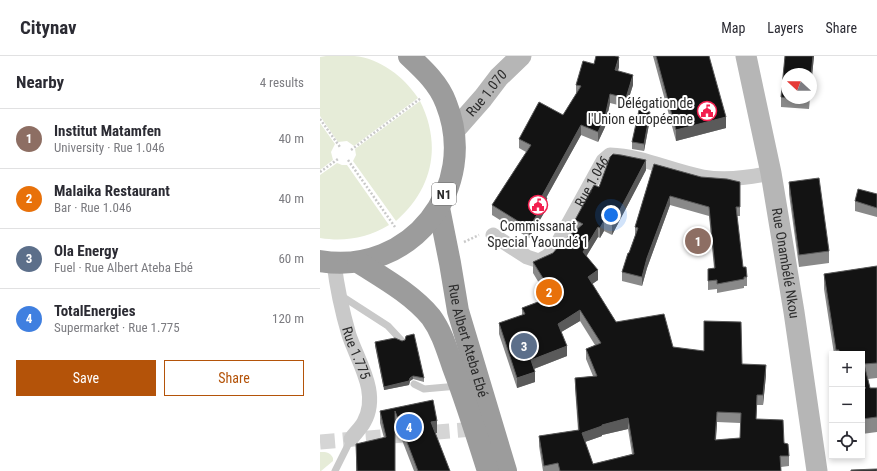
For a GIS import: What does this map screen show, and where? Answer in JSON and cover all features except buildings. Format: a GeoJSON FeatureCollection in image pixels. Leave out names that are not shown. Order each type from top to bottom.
{"type":"FeatureCollection","features":[{"type":"Feature","properties":{"kind":"highway","name":"N1"},"geometry":{"type":"LineString","coordinates":[[327,262],[358,262],[382,256],[404,244],[424,228],[438,208],[453,171],[454,131],[446,103],[431,77],[409,56]]}},
{"type":"Feature","properties":{"kind":"highway","name":"Rue Albert Ateba Ebé"},"geometry":{"type":"LineString","coordinates":[[438,208],[458,311],[506,471]]}},
{"type":"Feature","properties":{"kind":"highway","name":"Rue Albert Ateba Ebé"},"geometry":{"type":"LineString","coordinates":[[358,262],[394,285],[431,317],[442,335],[488,471]]}},
{"type":"Feature","properties":{"kind":"main road","name":"Rue 1.070"},"geometry":{"type":"LineString","coordinates":[[454,131],[499,77],[521,56]]}},
{"type":"Feature","properties":{"kind":"main road","name":"Rue Onambélé Nkou"},"geometry":{"type":"LineString","coordinates":[[746,56],[771,173],[794,312],[817,471]]}},
{"type":"Feature","properties":{"kind":"street","name":"Rue 1.046"},"geometry":{"type":"LineString","coordinates":[[493,235],[527,257],[539,261],[548,256],[555,248],[603,161],[610,155],[624,155],[702,176],[725,179],[747,178],[771,173]]}},
{"type":"Feature","properties":{"kind":"street","name":"Rue 1.775"},"geometry":{"type":"LineString","coordinates":[[327,262],[350,336],[370,391],[369,407],[364,421],[351,439]]}},
{"type":"Feature","properties":{"kind":"lane"},"geometry":{"type":"LineString","coordinates":[[338,294],[388,326],[401,340]]}},
{"type":"Feature","properties":{"kind":"lane"},"geometry":{"type":"LineString","coordinates":[[414,384],[424,389],[460,386]]}},
{"type":"Feature","properties":{"kind":"lane"},"geometry":{"type":"LineString","coordinates":[[335,471],[351,439]]}},
{"type":"Feature","properties":{"kind":"path"},"geometry":{"type":"LineString","coordinates":[[351,150],[421,98]]}},
{"type":"Feature","properties":{"kind":"path"},"geometry":{"type":"LineString","coordinates":[[320,119],[340,146]]}},
{"type":"Feature","properties":{"kind":"path"},"geometry":{"type":"LineString","coordinates":[[320,172],[338,159]]}},
{"type":"Feature","properties":{"kind":"path"},"geometry":{"type":"LineString","coordinates":[[348,160],[395,228]]}},
{"type":"Feature","properties":{"kind":"path"},"geometry":{"type":"LineString","coordinates":[[447,250],[483,233],[493,235]]}},
{"type":"Feature","properties":{"kind":"green space"},"geometry":{"type":"Polygon","coordinates":[[[354,56],[373,60],[398,76],[406,83],[418,98],[354,146],[347,141],[338,142],[320,116],[320,57],[354,56]]]}},
{"type":"Feature","properties":{"kind":"green space"},"geometry":{"type":"Polygon","coordinates":[[[420,101],[427,117],[431,134],[432,150],[430,166],[426,181],[418,195],[409,208],[396,221],[353,161],[356,155],[355,149],[420,101]]]}},
{"type":"Feature","properties":{"kind":"green space"},"geometry":{"type":"Polygon","coordinates":[[[320,123],[335,144],[331,152],[333,160],[320,170],[320,123]]]}},
{"type":"Feature","properties":{"kind":"green space"},"geometry":{"type":"Polygon","coordinates":[[[337,163],[347,165],[389,225],[372,233],[356,238],[320,238],[320,175],[337,163]]]}},
{"type":"Feature","properties":{"kind":"green space"},"geometry":{"type":"Polygon","coordinates":[[[320,452],[328,453],[333,458],[333,461],[321,471],[320,471],[320,452]]]}},
{"type":"Feature","properties":{"kind":"tunnel"},"geometry":{"type":"LineString","coordinates":[[320,442],[474,429]]}},
{"type":"Feature","properties":{"kind":"place","name":"Délégation de l'Union européenne"},"geometry":{"type":"Point","coordinates":[707,111]}},
{"type":"Feature","properties":{"kind":"place","name":"Commissanat Special Yaoundé 1"},"geometry":{"type":"Point","coordinates":[538,205]}},
{"type":"Feature","properties":{"kind":"place","name":"Institut Matamfen"},"geometry":{"type":"Point","coordinates":[698,241]}},
{"type":"Feature","properties":{"kind":"place","name":"Malaika Restaurant"},"geometry":{"type":"Point","coordinates":[549,292]}},
{"type":"Feature","properties":{"kind":"place","name":"Ola Energy"},"geometry":{"type":"Point","coordinates":[524,346]}},
{"type":"Feature","properties":{"kind":"place","name":"TotalEnergies"},"geometry":{"type":"Point","coordinates":[409,427]}}]}
